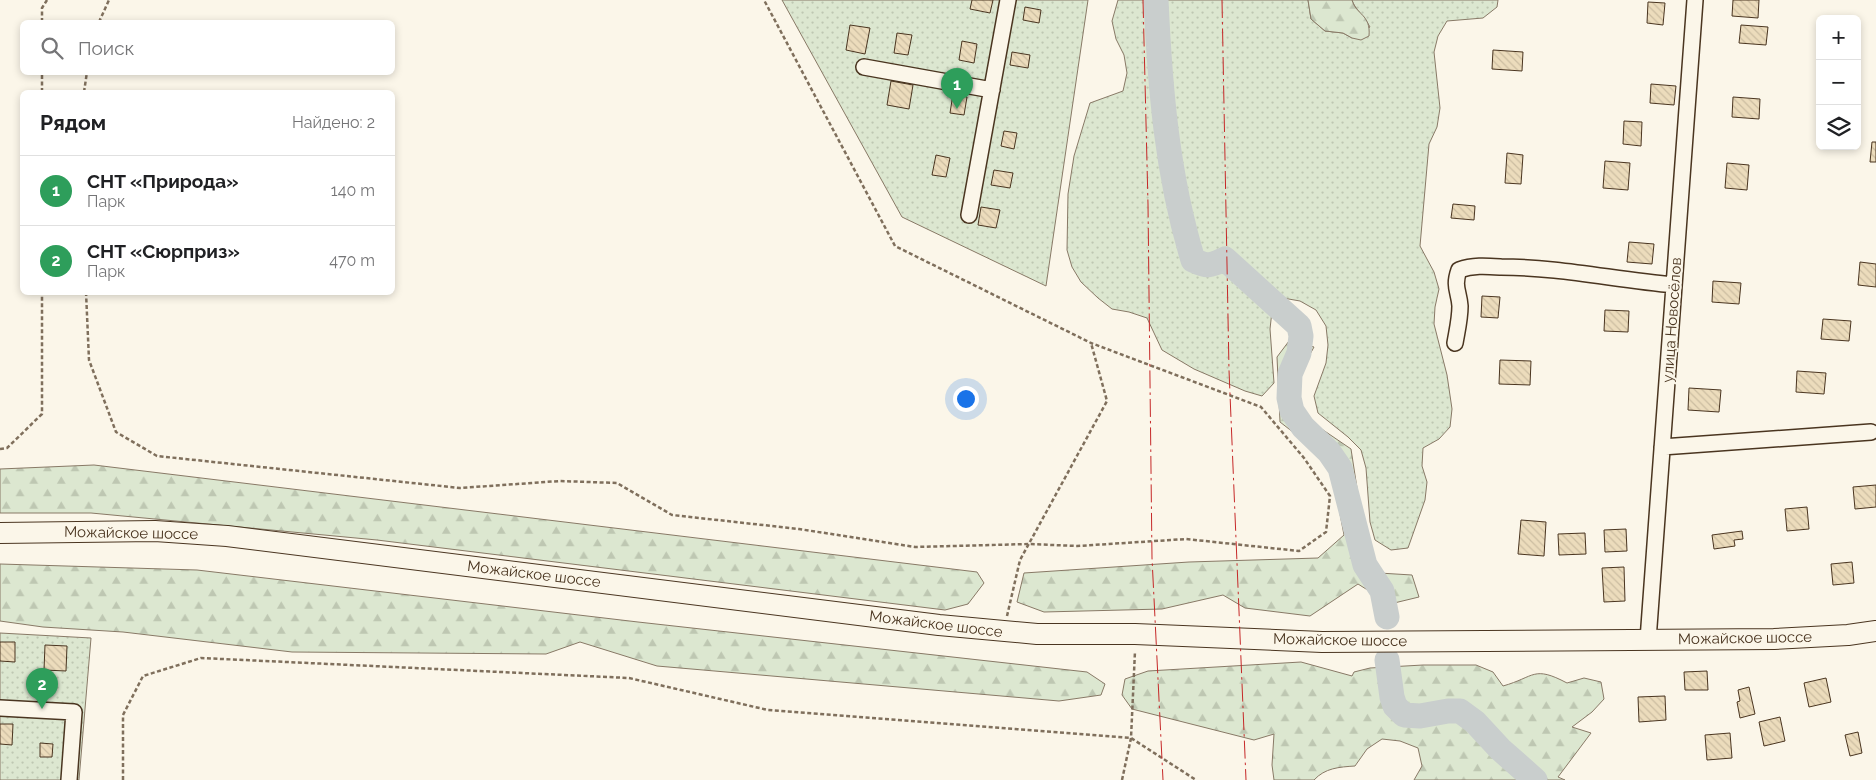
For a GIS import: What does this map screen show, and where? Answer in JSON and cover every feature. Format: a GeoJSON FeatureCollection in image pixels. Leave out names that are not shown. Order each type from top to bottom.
{"type":"FeatureCollection","features":[{"type":"Feature","properties":{"kind":"main road","name":"Можайское шоссе"},"geometry":{"type":"LineString","coordinates":[[0,533],[155,532],[227,536],[1003,632],[1037,634],[1135,634],[1322,642],[1774,639],[1848,635],[1876,631]]}},
{"type":"Feature","properties":{"kind":"street"},"geometry":{"type":"LineString","coordinates":[[969,215],[1008,0]]}},
{"type":"Feature","properties":{"kind":"street","name":"улица Новосёлов"},"geometry":{"type":"LineString","coordinates":[[1648,640],[1696,0]]}},
{"type":"Feature","properties":{"kind":"street"},"geometry":{"type":"LineString","coordinates":[[864,67],[992,90]]}},
{"type":"Feature","properties":{"kind":"street"},"geometry":{"type":"LineString","coordinates":[[1455,343],[1460,305],[1455,281],[1459,270],[1470,266],[1532,267],[1674,285]]}},
{"type":"Feature","properties":{"kind":"street"},"geometry":{"type":"LineString","coordinates":[[1662,447],[1871,432]]}},
{"type":"Feature","properties":{"kind":"street"},"geometry":{"type":"LineString","coordinates":[[0,708],[74,712],[69,780]]}},
{"type":"Feature","properties":{"kind":"path"},"geometry":{"type":"LineString","coordinates":[[42,20],[42,8],[47,0]]}},
{"type":"Feature","properties":{"kind":"path"},"geometry":{"type":"LineString","coordinates":[[101,20],[109,0]]}},
{"type":"Feature","properties":{"kind":"path"},"geometry":{"type":"LineString","coordinates":[[86,295],[89,360],[116,432],[157,456],[460,488],[560,481],[618,484],[672,515],[799,529],[915,547],[1028,544],[1077,546],[1186,539],[1300,551],[1326,532],[1330,496],[1304,458],[1261,407],[1091,343],[895,246],[764,0]]}},
{"type":"Feature","properties":{"kind":"path"},"geometry":{"type":"LineString","coordinates":[[42,75],[42,90]]}},
{"type":"Feature","properties":{"kind":"path"},"geometry":{"type":"LineString","coordinates":[[84,90],[87,75]]}},
{"type":"Feature","properties":{"kind":"path"},"geometry":{"type":"LineString","coordinates":[[0,449],[7,448],[42,414],[42,295]]}},
{"type":"Feature","properties":{"kind":"path"},"geometry":{"type":"LineString","coordinates":[[1003,632],[1020,560],[1107,401],[1091,343]]}},
{"type":"Feature","properties":{"kind":"path"},"geometry":{"type":"LineString","coordinates":[[1122,780],[1131,738],[1135,634]]}},
{"type":"Feature","properties":{"kind":"path"},"geometry":{"type":"LineString","coordinates":[[122,780],[123,715],[144,676],[201,658],[629,678],[768,710],[1131,738],[1196,780]]}},
{"type":"Feature","properties":{"kind":"green space"},"geometry":{"type":"Polygon","coordinates":[[[782,0],[1088,0],[1046,286],[902,217],[782,0]]]}},
{"type":"Feature","properties":{"kind":"green space"},"geometry":{"type":"Polygon","coordinates":[[[1118,0],[1308,0],[1311,19],[1325,31],[1343,33],[1352,38],[1370,27],[1352,0],[1498,0],[1497,7],[1483,18],[1447,21],[1438,36],[1434,52],[1440,108],[1437,127],[1429,144],[1420,246],[1434,272],[1439,289],[1434,324],[1447,375],[1452,409],[1450,427],[1439,439],[1423,448],[1422,466],[1427,482],[1425,500],[1408,548],[1391,550],[1375,540],[1370,522],[1366,468],[1361,450],[1318,413],[1314,396],[1326,363],[1328,345],[1326,326],[1316,310],[1300,301],[1283,298],[1272,311],[1270,329],[1274,383],[1262,396],[1245,391],[1194,369],[1162,350],[1147,318],[1112,309],[1081,282],[1072,267],[1067,250],[1068,194],[1074,156],[1090,103],[1123,91],[1127,73],[1124,55],[1116,39],[1112,21],[1118,0]]]}},
{"type":"Feature","properties":{"kind":"green space"},"geometry":{"type":"Polygon","coordinates":[[[1308,0],[1352,0],[1368,23],[1369,36],[1361,40],[1343,33],[1325,31],[1311,19],[1308,0]]]}},
{"type":"Feature","properties":{"kind":"green space"},"geometry":{"type":"Polygon","coordinates":[[[1289,341],[1314,347],[1297,378],[1304,417],[1351,449],[1369,566],[1379,573],[1412,575],[1419,597],[1390,604],[1358,584],[1310,616],[1245,608],[1223,595],[1162,609],[1044,612],[1017,602],[1024,573],[1189,562],[1318,558],[1344,535],[1330,461],[1280,422],[1277,357],[1289,341]]]}},
{"type":"Feature","properties":{"kind":"green space"},"geometry":{"type":"Polygon","coordinates":[[[94,465],[977,572],[984,583],[968,604],[945,610],[377,540],[91,513],[0,513],[0,469],[94,465]]]}},
{"type":"Feature","properties":{"kind":"green space"},"geometry":{"type":"Polygon","coordinates":[[[0,564],[197,570],[1087,672],[1105,684],[1101,695],[1059,701],[657,666],[580,642],[546,654],[292,652],[123,632],[43,627],[0,621],[0,564]]]}},
{"type":"Feature","properties":{"kind":"green space"},"geometry":{"type":"Polygon","coordinates":[[[0,633],[91,638],[79,780],[0,780],[0,633]]]}},
{"type":"Feature","properties":{"kind":"green space"},"geometry":{"type":"Polygon","coordinates":[[[1301,662],[1352,676],[1354,672],[1370,668],[1476,665],[1493,672],[1503,686],[1534,674],[1547,675],[1567,683],[1584,678],[1601,682],[1604,699],[1592,712],[1572,727],[1591,733],[1558,777],[1565,780],[1414,780],[1422,766],[1418,748],[1400,741],[1382,739],[1367,749],[1355,766],[1328,771],[1314,780],[1274,780],[1272,765],[1274,734],[1254,740],[1132,709],[1122,695],[1125,679],[1148,671],[1301,662]]]}},
{"type":"Feature","properties":{"kind":"building"},"geometry":{"type":"Polygon","coordinates":[[[972,0],[993,0],[990,13],[970,9],[972,0]]]}},
{"type":"Feature","properties":{"kind":"building"},"geometry":{"type":"Polygon","coordinates":[[[1733,0],[1759,0],[1758,18],[1732,16],[1733,0]]]}},
{"type":"Feature","properties":{"kind":"building"},"geometry":{"type":"Polygon","coordinates":[[[1648,2],[1665,3],[1663,25],[1647,23],[1648,2]]]}},
{"type":"Feature","properties":{"kind":"building"},"geometry":{"type":"Polygon","coordinates":[[[1025,7],[1041,10],[1039,23],[1023,20],[1025,7]]]}},
{"type":"Feature","properties":{"kind":"building"},"geometry":{"type":"Polygon","coordinates":[[[850,25],[870,28],[865,54],[846,50],[850,25]]]}},
{"type":"Feature","properties":{"kind":"building"},"geometry":{"type":"Polygon","coordinates":[[[1741,25],[1768,27],[1766,45],[1739,43],[1741,25]]]}},
{"type":"Feature","properties":{"kind":"building"},"geometry":{"type":"Polygon","coordinates":[[[897,33],[912,35],[908,55],[894,53],[897,33]]]}},
{"type":"Feature","properties":{"kind":"building"},"geometry":{"type":"Polygon","coordinates":[[[962,41],[977,44],[974,63],[959,60],[962,41]]]}},
{"type":"Feature","properties":{"kind":"building"},"geometry":{"type":"Polygon","coordinates":[[[1493,50],[1523,52],[1522,71],[1492,69],[1493,50]]]}},
{"type":"Feature","properties":{"kind":"building"},"geometry":{"type":"Polygon","coordinates":[[[1012,52],[1030,55],[1028,68],[1010,65],[1012,52]]]}},
{"type":"Feature","properties":{"kind":"building"},"geometry":{"type":"Polygon","coordinates":[[[891,81],[913,85],[909,109],[887,105],[891,81]]]}},
{"type":"Feature","properties":{"kind":"building"},"geometry":{"type":"Polygon","coordinates":[[[1651,84],[1676,86],[1674,105],[1650,103],[1651,84]]]}},
{"type":"Feature","properties":{"kind":"building"},"geometry":{"type":"Polygon","coordinates":[[[953,94],[967,97],[964,115],[950,113],[953,94]]]}},
{"type":"Feature","properties":{"kind":"building"},"geometry":{"type":"Polygon","coordinates":[[[1733,97],[1760,99],[1759,119],[1732,117],[1733,97]]]}},
{"type":"Feature","properties":{"kind":"building"},"geometry":{"type":"Polygon","coordinates":[[[1624,121],[1642,122],[1641,146],[1623,144],[1624,121]]]}},
{"type":"Feature","properties":{"kind":"building"},"geometry":{"type":"Polygon","coordinates":[[[1004,131],[1017,133],[1014,149],[1001,146],[1004,131]]]}},
{"type":"Feature","properties":{"kind":"building"},"geometry":{"type":"Polygon","coordinates":[[[1872,142],[1876,142],[1876,162],[1870,162],[1872,142]]]}},
{"type":"Feature","properties":{"kind":"building"},"geometry":{"type":"Polygon","coordinates":[[[1507,153],[1523,155],[1521,184],[1505,183],[1507,153]]]}},
{"type":"Feature","properties":{"kind":"building"},"geometry":{"type":"Polygon","coordinates":[[[936,155],[950,158],[946,177],[932,175],[936,155]]]}},
{"type":"Feature","properties":{"kind":"building"},"geometry":{"type":"Polygon","coordinates":[[[1605,161],[1630,163],[1628,190],[1603,188],[1605,161]]]}},
{"type":"Feature","properties":{"kind":"building"},"geometry":{"type":"Polygon","coordinates":[[[1727,163],[1749,165],[1747,190],[1725,188],[1727,163]]]}},
{"type":"Feature","properties":{"kind":"building"},"geometry":{"type":"Polygon","coordinates":[[[994,170],[1013,173],[1010,188],[991,185],[994,170]]]}},
{"type":"Feature","properties":{"kind":"building"},"geometry":{"type":"Polygon","coordinates":[[[1453,204],[1475,206],[1474,220],[1451,218],[1453,204]]]}},
{"type":"Feature","properties":{"kind":"building"},"geometry":{"type":"Polygon","coordinates":[[[981,207],[1000,210],[996,228],[978,225],[981,207]]]}},
{"type":"Feature","properties":{"kind":"building"},"geometry":{"type":"Polygon","coordinates":[[[1629,242],[1654,244],[1652,264],[1627,262],[1629,242]]]}},
{"type":"Feature","properties":{"kind":"building"},"geometry":{"type":"Polygon","coordinates":[[[1860,262],[1876,264],[1876,287],[1858,285],[1860,262]]]}},
{"type":"Feature","properties":{"kind":"building"},"geometry":{"type":"Polygon","coordinates":[[[1713,281],[1741,283],[1739,304],[1712,302],[1713,281]]]}},
{"type":"Feature","properties":{"kind":"building"},"geometry":{"type":"Polygon","coordinates":[[[1482,296],[1500,297],[1498,318],[1481,317],[1482,296]]]}},
{"type":"Feature","properties":{"kind":"building"},"geometry":{"type":"Polygon","coordinates":[[[1605,310],[1629,311],[1628,332],[1604,331],[1605,310]]]}},
{"type":"Feature","properties":{"kind":"building"},"geometry":{"type":"Polygon","coordinates":[[[1823,319],[1851,321],[1849,341],[1821,339],[1823,319]]]}},
{"type":"Feature","properties":{"kind":"building"},"geometry":{"type":"Polygon","coordinates":[[[1500,360],[1531,361],[1530,385],[1499,384],[1500,360]]]}},
{"type":"Feature","properties":{"kind":"building"},"geometry":{"type":"Polygon","coordinates":[[[1797,371],[1826,373],[1824,394],[1796,392],[1797,371]]]}},
{"type":"Feature","properties":{"kind":"building"},"geometry":{"type":"Polygon","coordinates":[[[1689,388],[1721,390],[1719,412],[1688,410],[1689,388]]]}},
{"type":"Feature","properties":{"kind":"building"},"geometry":{"type":"Polygon","coordinates":[[[1876,485],[1876,507],[1855,509],[1853,487],[1876,485]]]}},
{"type":"Feature","properties":{"kind":"building"},"geometry":{"type":"Polygon","coordinates":[[[1807,507],[1809,529],[1787,531],[1785,509],[1807,507]]]}},
{"type":"Feature","properties":{"kind":"building"},"geometry":{"type":"Polygon","coordinates":[[[1521,520],[1546,522],[1544,556],[1518,554],[1521,520]]]}},
{"type":"Feature","properties":{"kind":"building"},"geometry":{"type":"Polygon","coordinates":[[[1626,529],[1627,551],[1605,552],[1604,530],[1626,529]]]}},
{"type":"Feature","properties":{"kind":"building"},"geometry":{"type":"Polygon","coordinates":[[[1742,531],[1743,539],[1734,540],[1735,546],[1714,549],[1712,535],[1742,531]]]}},
{"type":"Feature","properties":{"kind":"building"},"geometry":{"type":"Polygon","coordinates":[[[1585,533],[1586,554],[1559,555],[1558,534],[1585,533]]]}},
{"type":"Feature","properties":{"kind":"building"},"geometry":{"type":"Polygon","coordinates":[[[1852,562],[1854,583],[1833,585],[1831,564],[1852,562]]]}},
{"type":"Feature","properties":{"kind":"building"},"geometry":{"type":"Polygon","coordinates":[[[1624,567],[1625,601],[1604,602],[1602,568],[1624,567]]]}},
{"type":"Feature","properties":{"kind":"building"},"geometry":{"type":"Polygon","coordinates":[[[0,642],[15,642],[15,662],[0,661],[0,642]]]}},
{"type":"Feature","properties":{"kind":"building"},"geometry":{"type":"Polygon","coordinates":[[[45,645],[67,646],[66,671],[44,670],[45,645]]]}},
{"type":"Feature","properties":{"kind":"building"},"geometry":{"type":"Polygon","coordinates":[[[1707,671],[1708,690],[1685,690],[1684,672],[1707,671]]]}},
{"type":"Feature","properties":{"kind":"building"},"geometry":{"type":"Polygon","coordinates":[[[1826,678],[1831,702],[1809,707],[1804,683],[1826,678]]]}},
{"type":"Feature","properties":{"kind":"building"},"geometry":{"type":"Polygon","coordinates":[[[1749,687],[1755,714],[1740,718],[1737,702],[1740,701],[1738,690],[1749,687]]]}},
{"type":"Feature","properties":{"kind":"building"},"geometry":{"type":"Polygon","coordinates":[[[1665,696],[1666,720],[1639,722],[1638,697],[1665,696]]]}},
{"type":"Feature","properties":{"kind":"building"},"geometry":{"type":"Polygon","coordinates":[[[1780,717],[1785,741],[1764,746],[1759,722],[1780,717]]]}},
{"type":"Feature","properties":{"kind":"building"},"geometry":{"type":"Polygon","coordinates":[[[0,724],[13,724],[12,745],[0,744],[0,724]]]}},
{"type":"Feature","properties":{"kind":"building"},"geometry":{"type":"Polygon","coordinates":[[[1858,732],[1862,753],[1850,756],[1845,735],[1858,732]]]}},
{"type":"Feature","properties":{"kind":"building"},"geometry":{"type":"Polygon","coordinates":[[[1730,733],[1732,758],[1707,760],[1705,735],[1730,733]]]}},
{"type":"Feature","properties":{"kind":"building"},"geometry":{"type":"Polygon","coordinates":[[[40,743],[53,744],[52,757],[40,757],[40,743]]]}},
{"type":"Feature","properties":{"kind":"waterway"},"geometry":{"type":"LineString","coordinates":[[1156,0],[1166,131],[1177,196],[1193,260],[1209,265],[1225,259],[1299,326],[1301,336],[1299,353],[1290,374],[1289,398],[1292,411],[1303,427],[1329,452],[1340,468],[1365,565],[1382,591],[1387,617]]}},
{"type":"Feature","properties":{"kind":"waterway"},"geometry":{"type":"LineString","coordinates":[[1387,660],[1392,697],[1395,706],[1404,715],[1420,716],[1460,711],[1475,722],[1500,749],[1535,780]]}},
{"type":"Feature","properties":{"kind":"power"},"geometry":{"type":"LineString","coordinates":[[1143,0],[1148,204],[1152,558],[1163,780]]}},
{"type":"Feature","properties":{"kind":"power"},"geometry":{"type":"LineString","coordinates":[[1222,0],[1229,370],[1246,780]]}},
{"type":"Feature","properties":{"kind":"place","name":"СНТ «Природа»"},"geometry":{"type":"Point","coordinates":[957,109]}},
{"type":"Feature","properties":{"kind":"place","name":"СНТ «Сюрприз»"},"geometry":{"type":"Point","coordinates":[42,709]}}]}
